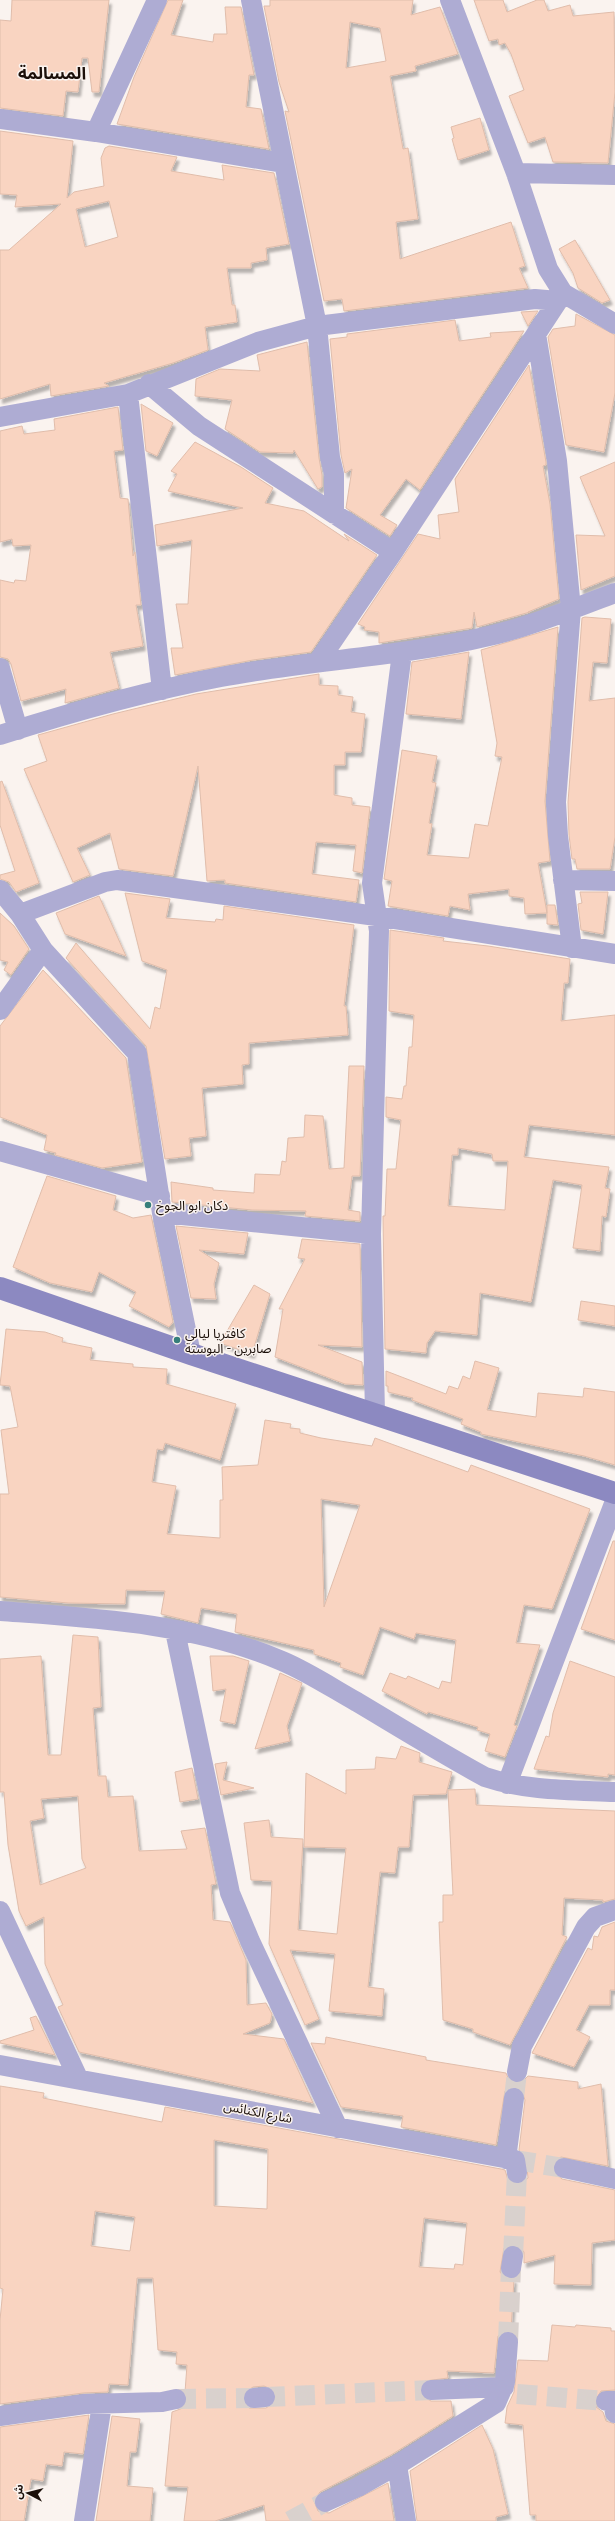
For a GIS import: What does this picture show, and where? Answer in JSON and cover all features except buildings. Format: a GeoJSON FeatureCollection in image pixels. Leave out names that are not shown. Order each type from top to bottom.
{"type":"FeatureCollection","features":[{"type":"Feature","properties":{"kind":"street"},"geometry":{"type":"LineString","coordinates":[[96,132],[157,0]]}},
{"type":"Feature","properties":{"kind":"street"},"geometry":{"type":"LineString","coordinates":[[251,0],[317,326],[330,456],[334,474],[334,514]]}},
{"type":"Feature","properties":{"kind":"street"},"geometry":{"type":"LineString","coordinates":[[450,0],[516,174],[548,269],[560,297]]}},
{"type":"Feature","properties":{"kind":"street"},"geometry":{"type":"LineString","coordinates":[[0,119],[96,132],[283,163]]}},
{"type":"Feature","properties":{"kind":"street"},"geometry":{"type":"LineString","coordinates":[[516,174],[615,174]]}},
{"type":"Feature","properties":{"kind":"street"},"geometry":{"type":"LineString","coordinates":[[318,662],[393,552],[560,297]]}},
{"type":"Feature","properties":{"kind":"street"},"geometry":{"type":"LineString","coordinates":[[0,417],[128,394],[149,384],[258,342],[317,326],[560,297],[615,324]]}},
{"type":"Feature","properties":{"kind":"street"},"geometry":{"type":"LineString","coordinates":[[536,334],[556,461],[571,609],[556,802],[563,880],[572,948]]}},
{"type":"Feature","properties":{"kind":"street"},"geometry":{"type":"LineString","coordinates":[[149,384],[184,416],[393,552]]}},
{"type":"Feature","properties":{"kind":"street"},"geometry":{"type":"LineString","coordinates":[[128,394],[162,690]]}},
{"type":"Feature","properties":{"kind":"street"},"geometry":{"type":"LineString","coordinates":[[0,668],[9,733],[162,690],[228,676],[318,662],[402,653],[488,636],[571,609],[615,592]]}},
{"type":"Feature","properties":{"kind":"street"},"geometry":{"type":"LineString","coordinates":[[374,1413],[371,1234],[379,931],[372,883],[402,653]]}},
{"type":"Feature","properties":{"kind":"street"},"geometry":{"type":"LineString","coordinates":[[20,914],[105,882],[117,880],[376,916],[615,954]]}},
{"type":"Feature","properties":{"kind":"street"},"geometry":{"type":"LineString","coordinates":[[563,880],[615,881]]}},
{"type":"Feature","properties":{"kind":"street"},"geometry":{"type":"LineString","coordinates":[[0,890],[20,914],[43,950],[137,1053],[161,1205],[191,1354]]}},
{"type":"Feature","properties":{"kind":"street"},"geometry":{"type":"LineString","coordinates":[[0,1010],[43,950]]}},
{"type":"Feature","properties":{"kind":"street"},"geometry":{"type":"LineString","coordinates":[[0,1151],[161,1205],[371,1234]]}},
{"type":"Feature","properties":{"kind":"street"},"geometry":{"type":"LineString","coordinates":[[0,1288],[191,1354],[615,1493]]}},
{"type":"Feature","properties":{"kind":"street"},"geometry":{"type":"LineString","coordinates":[[507,1784],[615,1501]]}},
{"type":"Feature","properties":{"kind":"street"},"geometry":{"type":"LineString","coordinates":[[0,1611],[106,1619],[223,1641],[283,1661],[316,1678],[485,1777],[507,1784],[534,1788],[615,1792]]}},
{"type":"Feature","properties":{"kind":"street"},"geometry":{"type":"LineString","coordinates":[[175,1631],[230,1893],[250,1941],[338,2128]]}},
{"type":"Feature","properties":{"kind":"street"},"geometry":{"type":"LineString","coordinates":[[517,2072],[522,2046],[586,1927],[595,1917],[615,1910]]}},
{"type":"Feature","properties":{"kind":"street"},"geometry":{"type":"LineString","coordinates":[[0,1911],[78,2078]]}},
{"type":"Feature","properties":{"kind":"street","name":"شارع الكنائس"},"geometry":{"type":"LineString","coordinates":[[0,2065],[78,2078],[338,2128],[513,2164],[514,2098]]}},
{"type":"Feature","properties":{"kind":"street"},"geometry":{"type":"LineString","coordinates":[[564,2168],[615,2179]]}},
{"type":"Feature","properties":{"kind":"street"},"geometry":{"type":"LineString","coordinates":[[325,2502],[358,2487],[397,2465],[484,2412],[496,2403],[507,2392],[508,2342]]}},
{"type":"Feature","properties":{"kind":"street"},"geometry":{"type":"LineString","coordinates":[[431,2390],[507,2392]]}},
{"type":"Feature","properties":{"kind":"street"},"geometry":{"type":"LineString","coordinates":[[0,2416],[85,2404],[162,2402],[176,2399]]}},
{"type":"Feature","properties":{"kind":"street"},"geometry":{"type":"LineString","coordinates":[[84,2521],[102,2404]]}},
{"type":"Feature","properties":{"kind":"street"},"geometry":{"type":"LineString","coordinates":[[397,2465],[406,2521]]}},
{"type":"Feature","properties":{"kind":"tunnel"},"geometry":{"type":"LineString","coordinates":[[514,2098],[517,2072]]}},
{"type":"Feature","properties":{"kind":"tunnel"},"geometry":{"type":"LineString","coordinates":[[515,2160],[564,2168]]}},
{"type":"Feature","properties":{"kind":"tunnel"},"geometry":{"type":"LineString","coordinates":[[513,2256],[517,2173]]}},
{"type":"Feature","properties":{"kind":"tunnel"},"geometry":{"type":"LineString","coordinates":[[508,2342],[511,2268]]}},
{"type":"Feature","properties":{"kind":"tunnel"},"geometry":{"type":"LineString","coordinates":[[265,2397],[431,2390]]}},
{"type":"Feature","properties":{"kind":"tunnel"},"geometry":{"type":"LineString","coordinates":[[517,2394],[606,2401]]}},
{"type":"Feature","properties":{"kind":"tunnel"},"geometry":{"type":"LineString","coordinates":[[176,2399],[254,2398]]}},
{"type":"Feature","properties":{"kind":"tunnel"},"geometry":{"type":"LineString","coordinates":[[290,2521],[325,2502]]}},
{"type":"Feature","properties":{"kind":"place","name":"دكان ابو الجوخ"},"geometry":{"type":"Point","coordinates":[148,1205]}},
{"type":"Feature","properties":{"kind":"place","name":"كافتريا ليالي صابرين - البوستة"},"geometry":{"type":"Point","coordinates":[177,1340]}},
{"type":"Feature","properties":{"kind":"district","name":"المسالمة"},"geometry":{"type":"Point","coordinates":[52,73]}}]}
